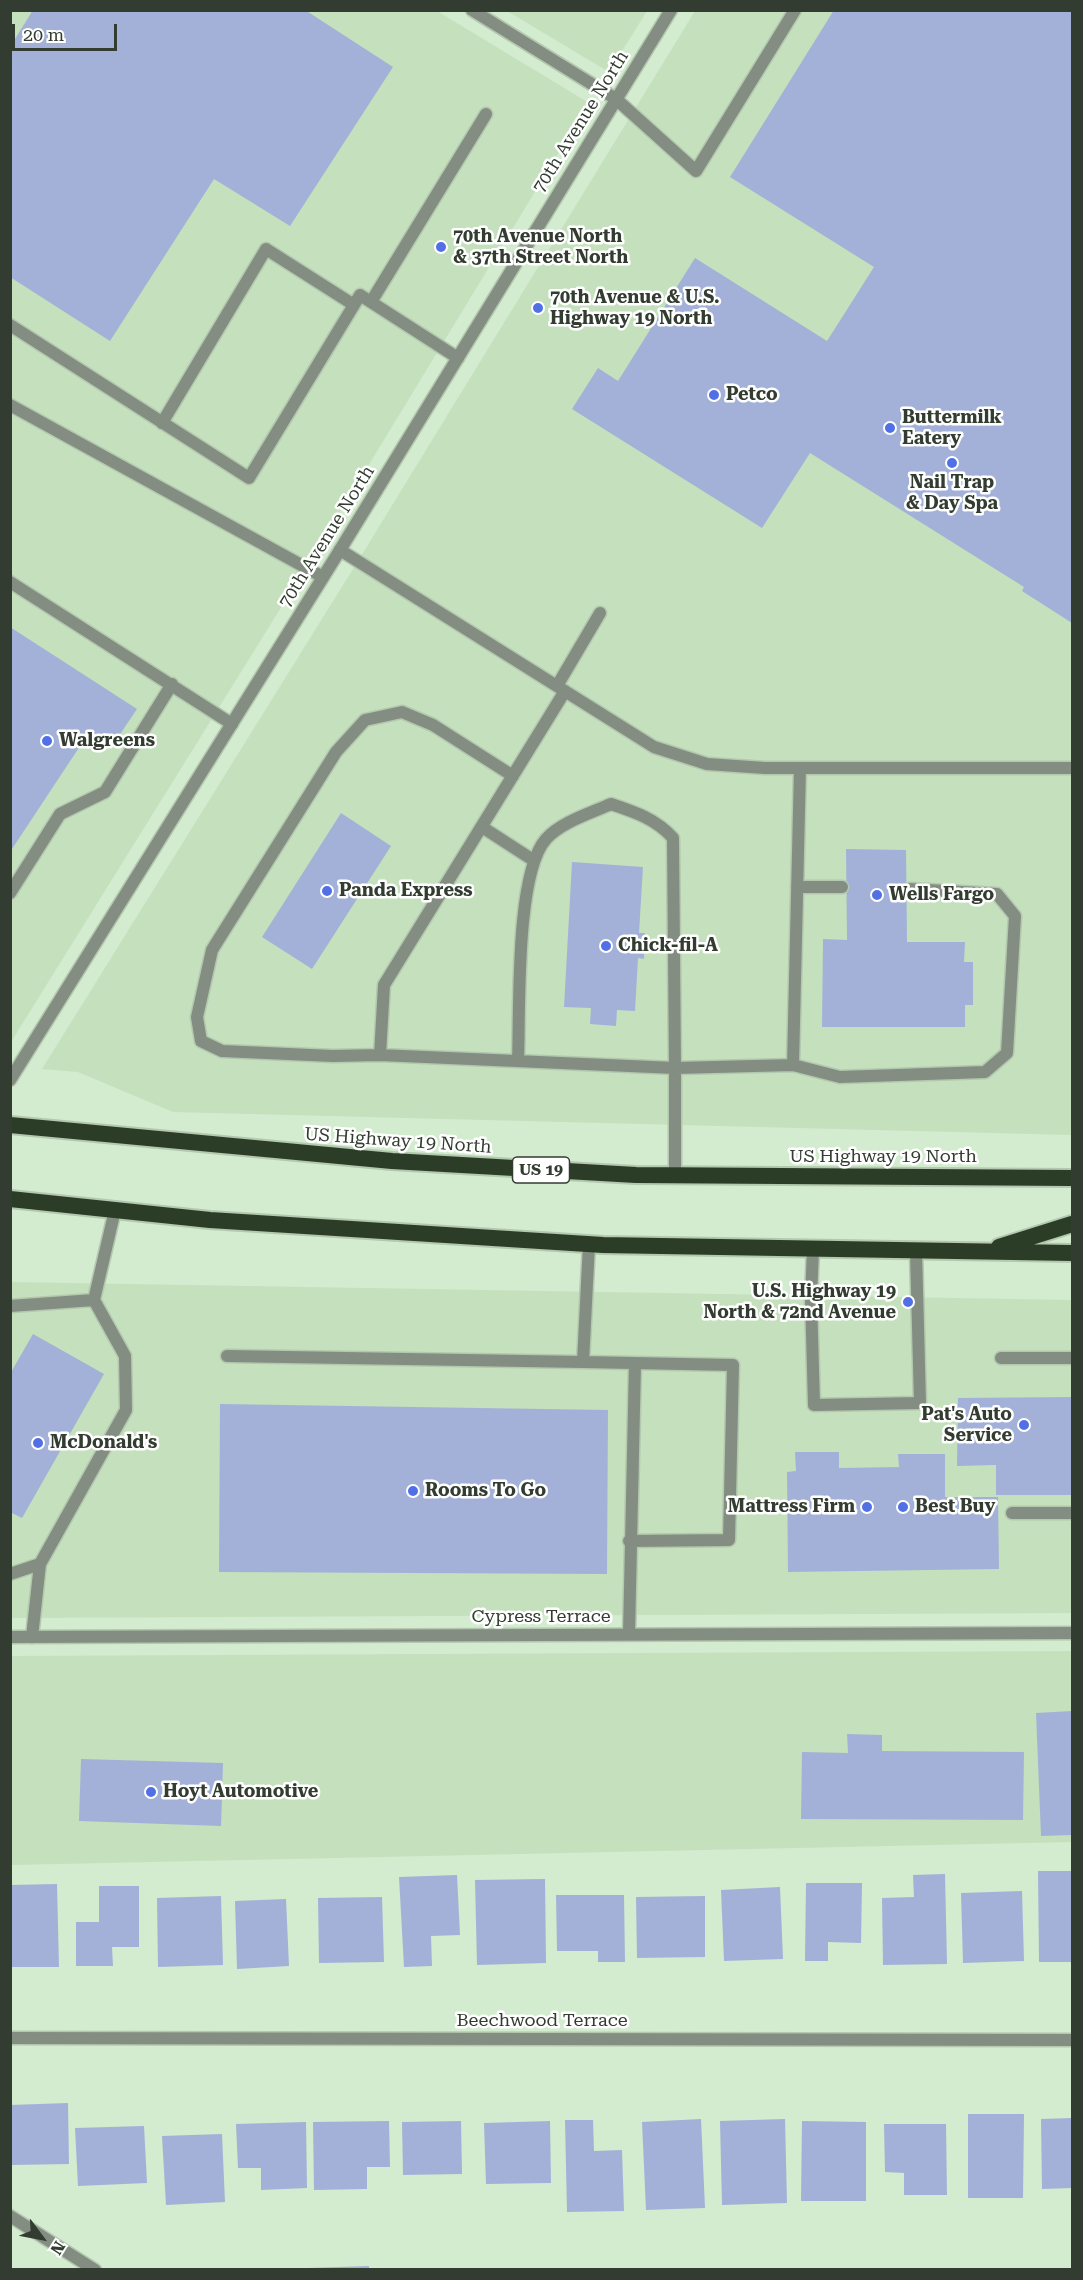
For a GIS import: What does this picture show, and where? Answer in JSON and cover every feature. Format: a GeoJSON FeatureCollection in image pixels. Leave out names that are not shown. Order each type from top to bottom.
{"type":"FeatureCollection","features":[{"type":"Feature","properties":{"kind":"highway","name":"US Highway 19 North"},"geometry":{"type":"LineString","coordinates":[[10,1125],[392,1161],[675,1175],[1072,1178]]}},
{"type":"Feature","properties":{"kind":"highway"},"geometry":{"type":"LineString","coordinates":[[10,1198],[115,1210],[400,1234],[589,1244],[1072,1253]]}},
{"type":"Feature","properties":{"kind":"highway"},"geometry":{"type":"LineString","coordinates":[[984,1252],[1072,1224]]}},
{"type":"Feature","properties":{"kind":"street"},"geometry":{"type":"LineString","coordinates":[[472,10],[616,99],[696,171],[795,10]]}},
{"type":"Feature","properties":{"kind":"street","name":"70th Avenue North"},"geometry":{"type":"LineString","coordinates":[[10,1080],[340,550],[671,10]]}},
{"type":"Feature","properties":{"kind":"street"},"geometry":{"type":"LineString","coordinates":[[371,302],[486,114]]}},
{"type":"Feature","properties":{"kind":"street"},"geometry":{"type":"LineString","coordinates":[[162,423],[266,249],[354,305]]}},
{"type":"Feature","properties":{"kind":"street"},"geometry":{"type":"LineString","coordinates":[[10,325],[95,377],[249,478],[360,295],[458,358]]}},
{"type":"Feature","properties":{"kind":"street"},"geometry":{"type":"LineString","coordinates":[[10,405],[323,577]]}},
{"type":"Feature","properties":{"kind":"street"},"geometry":{"type":"LineString","coordinates":[[340,550],[654,747],[697,761],[719,765],[800,768],[1072,768]]}},
{"type":"Feature","properties":{"kind":"street"},"geometry":{"type":"LineString","coordinates":[[10,582],[232,724]]}},
{"type":"Feature","properties":{"kind":"street"},"geometry":{"type":"LineString","coordinates":[[380,1055],[384,986],[513,776],[600,613]]}},
{"type":"Feature","properties":{"kind":"street"},"geometry":{"type":"LineString","coordinates":[[10,893],[60,814],[105,792],[172,684]]}},
{"type":"Feature","properties":{"kind":"street"},"geometry":{"type":"LineString","coordinates":[[513,776],[433,725],[402,712],[365,720],[336,752],[212,950],[197,1017],[201,1041],[222,1051],[333,1056],[380,1055],[675,1068],[793,1065],[840,1077],[985,1072],[1007,1053],[1015,916],[997,894],[910,890]]}},
{"type":"Feature","properties":{"kind":"street"},"geometry":{"type":"LineString","coordinates":[[793,1065],[800,768]]}},
{"type":"Feature","properties":{"kind":"street"},"geometry":{"type":"LineString","coordinates":[[518,1061],[522,930],[533,860],[547,838],[575,820],[611,804],[644,816],[663,827],[673,838],[675,1175]]}},
{"type":"Feature","properties":{"kind":"street"},"geometry":{"type":"LineString","coordinates":[[482,826],[533,860]]}},
{"type":"Feature","properties":{"kind":"street"},"geometry":{"type":"LineString","coordinates":[[797,887],[842,887]]}},
{"type":"Feature","properties":{"kind":"street"},"geometry":{"type":"LineString","coordinates":[[32,1637],[40,1564],[126,1410],[125,1356],[94,1300],[115,1210]]}},
{"type":"Feature","properties":{"kind":"street"},"geometry":{"type":"LineString","coordinates":[[583,1362],[589,1244]]}},
{"type":"Feature","properties":{"kind":"street"},"geometry":{"type":"LineString","coordinates":[[813,1249],[811,1298],[814,1405],[920,1402],[916,1251]]}},
{"type":"Feature","properties":{"kind":"street"},"geometry":{"type":"LineString","coordinates":[[10,1306],[94,1300]]}},
{"type":"Feature","properties":{"kind":"street"},"geometry":{"type":"LineString","coordinates":[[227,1356],[733,1365],[729,1540],[629,1541]]}},
{"type":"Feature","properties":{"kind":"street"},"geometry":{"type":"LineString","coordinates":[[1001,1359],[1072,1358]]}},
{"type":"Feature","properties":{"kind":"street"},"geometry":{"type":"LineString","coordinates":[[629,1634],[629,1541],[635,1364]]}},
{"type":"Feature","properties":{"kind":"street"},"geometry":{"type":"LineString","coordinates":[[1012,1513],[1072,1513]]}},
{"type":"Feature","properties":{"kind":"street"},"geometry":{"type":"LineString","coordinates":[[10,1574],[40,1564]]}},
{"type":"Feature","properties":{"kind":"street","name":"Cypress Terrace"},"geometry":{"type":"LineString","coordinates":[[10,1637],[1072,1633]]}},
{"type":"Feature","properties":{"kind":"street","name":"Beechwood Terrace"},"geometry":{"type":"LineString","coordinates":[[10,2038],[1072,2040]]}},
{"type":"Feature","properties":{"kind":"street"},"geometry":{"type":"LineString","coordinates":[[10,2216],[95,2270]]}},
{"type":"Feature","properties":{"kind":"shaded area"},"geometry":{"type":"Polygon","coordinates":[[[11,11],[437,11],[589,103],[323,540],[11,1042],[11,11]]]}},
{"type":"Feature","properties":{"kind":"shaded area"},"geometry":{"type":"Polygon","coordinates":[[[507,11],[647,11],[609,72],[507,11]]]}},
{"type":"Feature","properties":{"kind":"shaded area"},"geometry":{"type":"Polygon","coordinates":[[[695,11],[1072,11],[1072,1135],[173,1112],[78,1072],[42,1069],[358,561],[695,11]]]}},
{"type":"Feature","properties":{"kind":"shaded area"},"geometry":{"type":"Polygon","coordinates":[[[11,1282],[1072,1300],[1072,1613],[11,1618],[11,1282]]]}},
{"type":"Feature","properties":{"kind":"shaded area"},"geometry":{"type":"Polygon","coordinates":[[[1072,1651],[1072,1842],[11,1865],[10,1656],[1072,1651]]]}},
{"type":"Feature","properties":{"kind":"building"},"geometry":{"type":"Polygon","coordinates":[[[33,10],[305,10],[393,67],[290,226],[214,179],[110,341],[10,277],[10,47],[33,10]]]}},
{"type":"Feature","properties":{"kind":"building"},"geometry":{"type":"Polygon","coordinates":[[[834,10],[1072,10],[1072,623],[1022,591],[1024,587],[810,453],[762,528],[572,409],[598,368],[618,381],[695,258],[827,341],[874,267],[730,177],[834,10]]]}},
{"type":"Feature","properties":{"kind":"building","name":"Walgreens"},"geometry":{"type":"Polygon","coordinates":[[[10,627],[137,709],[110,749],[88,734],[10,852],[10,627]]]}},
{"type":"Feature","properties":{"kind":"building","name":"Panda Express"},"geometry":{"type":"Polygon","coordinates":[[[341,813],[391,846],[312,969],[262,937],[341,813]]]}},
{"type":"Feature","properties":{"kind":"building","name":"Wells Fargo"},"geometry":{"type":"Polygon","coordinates":[[[846,849],[906,850],[907,942],[965,942],[964,962],[973,962],[973,1005],[965,1005],[965,1027],[822,1027],[823,939],[847,940],[846,849]]]}},
{"type":"Feature","properties":{"kind":"building","name":"Chick-fil-A"},"geometry":{"type":"Polygon","coordinates":[[[572,862],[643,867],[639,933],[645,933],[644,959],[638,958],[635,1011],[617,1010],[616,1026],[590,1024],[591,1008],[564,1007],[572,862]]]}},
{"type":"Feature","properties":{"kind":"building","name":"McDonald's"},"geometry":{"type":"Polygon","coordinates":[[[33,1334],[104,1374],[22,1518],[10,1512],[10,1374],[33,1334]]]}},
{"type":"Feature","properties":{"kind":"building"},"geometry":{"type":"Polygon","coordinates":[[[1072,1397],[1072,1495],[996,1495],[996,1465],[957,1466],[958,1398],[1072,1397]]]}},
{"type":"Feature","properties":{"kind":"building","name":"Rooms To Go"},"geometry":{"type":"Polygon","coordinates":[[[220,1404],[608,1410],[607,1574],[219,1572],[220,1404]]]}},
{"type":"Feature","properties":{"kind":"building"},"geometry":{"type":"Polygon","coordinates":[[[795,1452],[839,1452],[839,1468],[899,1467],[898,1454],[945,1454],[945,1497],[998,1497],[999,1569],[788,1572],[787,1472],[796,1471],[795,1452]]]}},
{"type":"Feature","properties":{"kind":"building"},"geometry":{"type":"Polygon","coordinates":[[[1072,1711],[1072,1835],[1041,1836],[1036,1713],[1072,1711]]]}},
{"type":"Feature","properties":{"kind":"building"},"geometry":{"type":"Polygon","coordinates":[[[847,1734],[882,1735],[882,1751],[1024,1752],[1023,1820],[801,1819],[802,1752],[848,1753],[847,1734]]]}},
{"type":"Feature","properties":{"kind":"building","name":"Hoyt Automotive"},"geometry":{"type":"Polygon","coordinates":[[[81,1759],[223,1763],[221,1826],[79,1821],[81,1759]]]}},
{"type":"Feature","properties":{"kind":"building"},"geometry":{"type":"Polygon","coordinates":[[[1038,1871],[1072,1871],[1072,1962],[1039,1962],[1038,1871]]]}},
{"type":"Feature","properties":{"kind":"building"},"geometry":{"type":"Polygon","coordinates":[[[945,1874],[947,1964],[883,1965],[882,1898],[914,1897],[913,1875],[945,1874]]]}},
{"type":"Feature","properties":{"kind":"building"},"geometry":{"type":"Polygon","coordinates":[[[457,1875],[460,1935],[431,1936],[432,1966],[404,1967],[399,1877],[457,1875]]]}},
{"type":"Feature","properties":{"kind":"building"},"geometry":{"type":"Polygon","coordinates":[[[545,1879],[546,1963],[477,1965],[475,1880],[545,1879]]]}},
{"type":"Feature","properties":{"kind":"building"},"geometry":{"type":"Polygon","coordinates":[[[806,1883],[862,1883],[861,1943],[828,1942],[828,1961],[805,1961],[806,1883]]]}},
{"type":"Feature","properties":{"kind":"building"},"geometry":{"type":"Polygon","coordinates":[[[57,1884],[59,1967],[10,1967],[10,1885],[57,1884]]]}},
{"type":"Feature","properties":{"kind":"building"},"geometry":{"type":"Polygon","coordinates":[[[99,1886],[139,1886],[139,1947],[112,1947],[113,1966],[76,1966],[76,1922],[99,1922],[99,1886]]]}},
{"type":"Feature","properties":{"kind":"building"},"geometry":{"type":"Polygon","coordinates":[[[780,1887],[783,1959],[724,1961],[721,1890],[780,1887]]]}},
{"type":"Feature","properties":{"kind":"building"},"geometry":{"type":"Polygon","coordinates":[[[1022,1891],[1024,1961],[963,1963],[961,1893],[1022,1891]]]}},
{"type":"Feature","properties":{"kind":"building"},"geometry":{"type":"Polygon","coordinates":[[[556,1895],[624,1895],[625,1962],[598,1962],[598,1951],[557,1951],[556,1895]]]}},
{"type":"Feature","properties":{"kind":"building"},"geometry":{"type":"Polygon","coordinates":[[[221,1896],[223,1965],[158,1967],[157,1898],[221,1896]]]}},
{"type":"Feature","properties":{"kind":"building"},"geometry":{"type":"Polygon","coordinates":[[[705,1896],[705,1957],[637,1958],[636,1897],[705,1896]]]}},
{"type":"Feature","properties":{"kind":"building"},"geometry":{"type":"Polygon","coordinates":[[[382,1897],[384,1962],[319,1963],[318,1898],[382,1897]]]}},
{"type":"Feature","properties":{"kind":"building"},"geometry":{"type":"Polygon","coordinates":[[[286,1899],[289,1966],[237,1969],[235,1901],[286,1899]]]}},
{"type":"Feature","properties":{"kind":"building"},"geometry":{"type":"Polygon","coordinates":[[[68,2103],[69,2164],[10,2165],[10,2105],[68,2103]]]}},
{"type":"Feature","properties":{"kind":"building"},"geometry":{"type":"Polygon","coordinates":[[[968,2114],[1024,2114],[1023,2198],[968,2198],[968,2114]]]}},
{"type":"Feature","properties":{"kind":"building"},"geometry":{"type":"Polygon","coordinates":[[[1072,2118],[1072,2188],[1042,2189],[1041,2119],[1072,2118]]]}},
{"type":"Feature","properties":{"kind":"building"},"geometry":{"type":"Polygon","coordinates":[[[701,2119],[705,2208],[646,2210],[642,2122],[701,2119]]]}},
{"type":"Feature","properties":{"kind":"building"},"geometry":{"type":"Polygon","coordinates":[[[785,2119],[787,2203],[722,2205],[720,2121],[785,2119]]]}},
{"type":"Feature","properties":{"kind":"building"},"geometry":{"type":"Polygon","coordinates":[[[565,2120],[593,2120],[594,2151],[622,2150],[624,2211],[567,2212],[565,2120]]]}},
{"type":"Feature","properties":{"kind":"building"},"geometry":{"type":"Polygon","coordinates":[[[389,2121],[390,2167],[367,2167],[367,2189],[314,2190],[313,2122],[389,2121]]]}},
{"type":"Feature","properties":{"kind":"building"},"geometry":{"type":"Polygon","coordinates":[[[461,2121],[462,2174],[403,2175],[402,2122],[461,2121]]]}},
{"type":"Feature","properties":{"kind":"building"},"geometry":{"type":"Polygon","coordinates":[[[550,2121],[551,2183],[486,2184],[484,2123],[550,2121]]]}},
{"type":"Feature","properties":{"kind":"building"},"geometry":{"type":"Polygon","coordinates":[[[802,2121],[866,2122],[866,2201],[801,2201],[802,2121]]]}},
{"type":"Feature","properties":{"kind":"building"},"geometry":{"type":"Polygon","coordinates":[[[306,2122],[307,2188],[261,2190],[261,2168],[238,2168],[236,2124],[306,2122]]]}},
{"type":"Feature","properties":{"kind":"building"},"geometry":{"type":"Polygon","coordinates":[[[884,2124],[946,2124],[947,2195],[904,2195],[904,2173],[885,2172],[884,2124]]]}},
{"type":"Feature","properties":{"kind":"building"},"geometry":{"type":"Polygon","coordinates":[[[144,2126],[147,2183],[78,2186],[75,2128],[144,2126]]]}},
{"type":"Feature","properties":{"kind":"building"},"geometry":{"type":"Polygon","coordinates":[[[222,2134],[225,2202],[166,2205],[162,2136],[222,2134]]]}},
{"type":"Feature","properties":{"kind":"building"},"geometry":{"type":"Polygon","coordinates":[[[369,2266],[369,2270],[308,2270],[308,2268],[369,2266]]]}},
{"type":"Feature","properties":{"kind":"place","name":"70th Avenue North & 37th Street North"},"geometry":{"type":"Point","coordinates":[441,247]}},
{"type":"Feature","properties":{"kind":"place","name":"70th Avenue & U.S. Highway 19 North"},"geometry":{"type":"Point","coordinates":[538,308]}},
{"type":"Feature","properties":{"kind":"place","name":"Petco"},"geometry":{"type":"Point","coordinates":[714,395]}},
{"type":"Feature","properties":{"kind":"place","name":"Buttermilk Eatery"},"geometry":{"type":"Point","coordinates":[890,428]}},
{"type":"Feature","properties":{"kind":"place","name":"Nail Trap & Day Spa"},"geometry":{"type":"Point","coordinates":[952,463]}},
{"type":"Feature","properties":{"kind":"place","name":"Walgreens"},"geometry":{"type":"Point","coordinates":[47,741]}},
{"type":"Feature","properties":{"kind":"place","name":"Panda Express"},"geometry":{"type":"Point","coordinates":[327,891]}},
{"type":"Feature","properties":{"kind":"place","name":"Wells Fargo"},"geometry":{"type":"Point","coordinates":[877,895]}},
{"type":"Feature","properties":{"kind":"place","name":"Chick-fil-A"},"geometry":{"type":"Point","coordinates":[606,946]}},
{"type":"Feature","properties":{"kind":"place","name":"U.S. Highway 19 North & 72nd Avenue"},"geometry":{"type":"Point","coordinates":[908,1302]}},
{"type":"Feature","properties":{"kind":"place","name":"Pat's Auto Service"},"geometry":{"type":"Point","coordinates":[1024,1425]}},
{"type":"Feature","properties":{"kind":"place","name":"McDonald's"},"geometry":{"type":"Point","coordinates":[38,1443]}},
{"type":"Feature","properties":{"kind":"place","name":"Rooms To Go"},"geometry":{"type":"Point","coordinates":[413,1491]}},
{"type":"Feature","properties":{"kind":"place","name":"Mattress Firm"},"geometry":{"type":"Point","coordinates":[867,1507]}},
{"type":"Feature","properties":{"kind":"place","name":"Best Buy"},"geometry":{"type":"Point","coordinates":[903,1507]}},
{"type":"Feature","properties":{"kind":"place","name":"Hoyt Automotive"},"geometry":{"type":"Point","coordinates":[151,1792]}}]}
